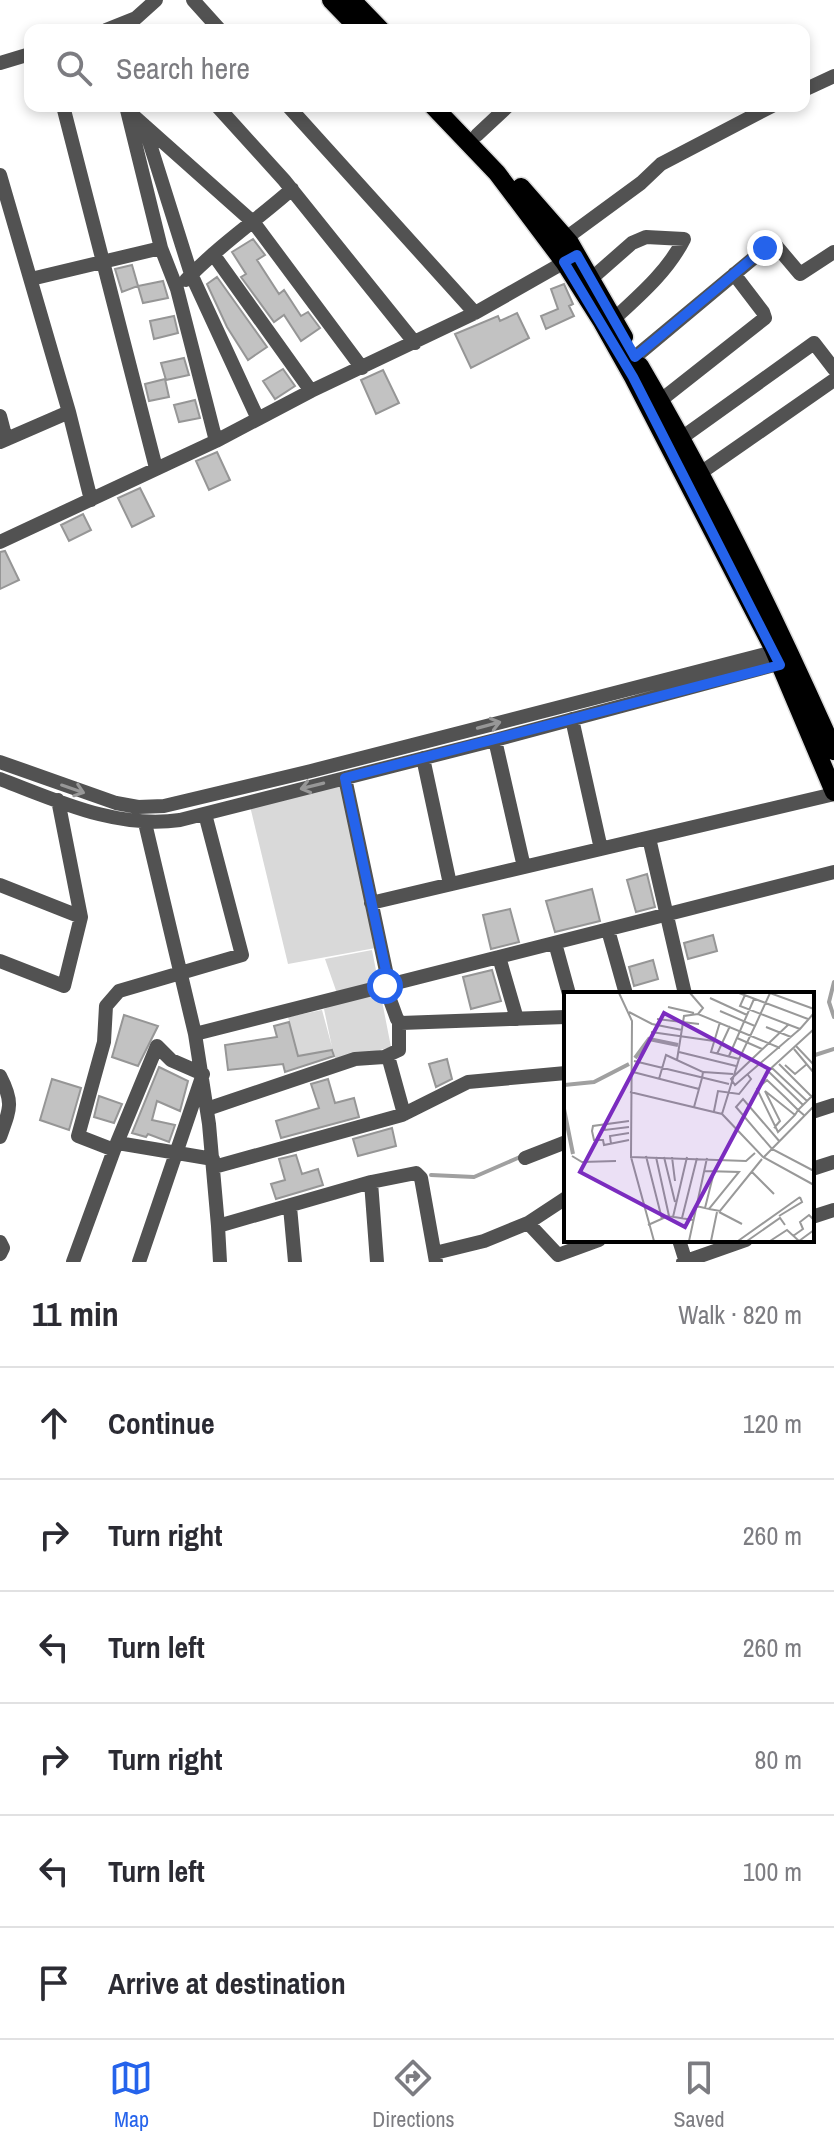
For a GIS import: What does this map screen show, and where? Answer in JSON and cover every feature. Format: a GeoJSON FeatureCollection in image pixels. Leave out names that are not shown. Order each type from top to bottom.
{"type":"FeatureCollection","features":[{"type":"Feature","properties":{"kind":"main road"},"geometry":{"type":"LineString","coordinates":[[331,0],[354,24]]}},
{"type":"Feature","properties":{"kind":"main road"},"geometry":{"type":"LineString","coordinates":[[352,0],[375,24]]}},
{"type":"Feature","properties":{"kind":"main road"},"geometry":{"type":"LineString","coordinates":[[439,112],[591,279],[661,400],[699,474],[783,656],[834,793]]}},
{"type":"Feature","properties":{"kind":"main road"},"geometry":{"type":"LineString","coordinates":[[456,112],[566,238],[571,259],[834,751]]}},
{"type":"Feature","properties":{"kind":"street"},"geometry":{"type":"LineString","coordinates":[[122,24],[136,18],[156,0]]}},
{"type":"Feature","properties":{"kind":"street"},"geometry":{"type":"LineString","coordinates":[[193,0],[215,24]]}},
{"type":"Feature","properties":{"kind":"street"},"geometry":{"type":"LineString","coordinates":[[136,18],[142,24]]}},
{"type":"Feature","properties":{"kind":"street"},"geometry":{"type":"LineString","coordinates":[[0,63],[24,56]]}},
{"type":"Feature","properties":{"kind":"street"},"geometry":{"type":"LineString","coordinates":[[810,87],[834,76]]}},
{"type":"Feature","properties":{"kind":"street"},"geometry":{"type":"LineString","coordinates":[[65,112],[156,468]]}},
{"type":"Feature","properties":{"kind":"street"},"geometry":{"type":"LineString","coordinates":[[128,112],[161,248],[177,289],[216,441]]}},
{"type":"Feature","properties":{"kind":"street"},"geometry":{"type":"LineString","coordinates":[[131,112],[254,223],[362,368]]}},
{"type":"Feature","properties":{"kind":"street"},"geometry":{"type":"LineString","coordinates":[[222,112],[292,189],[415,343]]}},
{"type":"Feature","properties":{"kind":"street"},"geometry":{"type":"LineString","coordinates":[[293,112],[475,313]]}},
{"type":"Feature","properties":{"kind":"street"},"geometry":{"type":"LineString","coordinates":[[477,135],[502,112]]}},
{"type":"Feature","properties":{"kind":"street"},"geometry":{"type":"LineString","coordinates":[[566,238],[641,183],[661,164],[761,112]]}},
{"type":"Feature","properties":{"kind":"street"},"geometry":{"type":"LineString","coordinates":[[144,124],[191,274],[258,419]]}},
{"type":"Feature","properties":{"kind":"street"},"geometry":{"type":"LineString","coordinates":[[0,175],[69,412],[91,500]]}},
{"type":"Feature","properties":{"kind":"street"},"geometry":{"type":"LineString","coordinates":[[177,289],[213,254],[292,189]]}},
{"type":"Feature","properties":{"kind":"street"},"geometry":{"type":"LineString","coordinates":[[591,279],[632,243],[646,237],[684,239],[675,256],[652,284],[614,319]]}},
{"type":"Feature","properties":{"kind":"street"},"geometry":{"type":"LineString","coordinates":[[635,357],[773,242],[800,274],[834,252]]}},
{"type":"Feature","properties":{"kind":"street"},"geometry":{"type":"LineString","coordinates":[[31,279],[161,248]]}},
{"type":"Feature","properties":{"kind":"street"},"geometry":{"type":"LineString","coordinates":[[213,254],[311,391]]}},
{"type":"Feature","properties":{"kind":"street"},"geometry":{"type":"LineString","coordinates":[[0,542],[415,343],[571,259]]}},
{"type":"Feature","properties":{"kind":"street"},"geometry":{"type":"LineString","coordinates":[[661,400],[765,318],[734,274]]}},
{"type":"Feature","properties":{"kind":"street"},"geometry":{"type":"LineString","coordinates":[[680,439],[814,343],[834,369]]}},
{"type":"Feature","properties":{"kind":"street"},"geometry":{"type":"LineString","coordinates":[[699,474],[834,380]]}},
{"type":"Feature","properties":{"kind":"street"},"geometry":{"type":"LineString","coordinates":[[0,416],[3,440],[69,412]]}},
{"type":"Feature","properties":{"kind":"street"},"geometry":{"type":"LineString","coordinates":[[0,779],[118,820],[145,823],[180,820],[495,740],[783,656]]}},
{"type":"Feature","properties":{"kind":"street"},"geometry":{"type":"LineString","coordinates":[[0,762],[116,803],[164,806],[783,656]]}},
{"type":"Feature","properties":{"kind":"street"},"geometry":{"type":"LineString","coordinates":[[572,719],[601,849]]}},
{"type":"Feature","properties":{"kind":"street"},"geometry":{"type":"LineString","coordinates":[[495,740],[524,867]]}},
{"type":"Feature","properties":{"kind":"street"},"geometry":{"type":"LineString","coordinates":[[423,758],[450,884]]}},
{"type":"Feature","properties":{"kind":"street"},"geometry":{"type":"LineString","coordinates":[[207,1109],[355,1059],[388,1056],[399,1050],[399,1022],[387,985],[345,778]]}},
{"type":"Feature","properties":{"kind":"street"},"geometry":{"type":"LineString","coordinates":[[371,903],[834,793]]}},
{"type":"Feature","properties":{"kind":"street"},"geometry":{"type":"LineString","coordinates":[[0,961],[64,986],[81,917],[58,800]]}},
{"type":"Feature","properties":{"kind":"street"},"geometry":{"type":"LineString","coordinates":[[205,814],[242,955],[119,991],[106,1006],[104,1042],[78,1136],[116,1146],[175,1152],[213,1163],[404,1114],[468,1082],[564,1073]]}},
{"type":"Feature","properties":{"kind":"street"},"geometry":{"type":"LineString","coordinates":[[145,823],[203,1074],[220,1262]]}},
{"type":"Feature","properties":{"kind":"street"},"geometry":{"type":"LineString","coordinates":[[649,838],[685,992]]}},
{"type":"Feature","properties":{"kind":"street"},"geometry":{"type":"LineString","coordinates":[[195,1034],[834,872]]}},
{"type":"Feature","properties":{"kind":"street"},"geometry":{"type":"LineString","coordinates":[[0,885],[81,917]]}},
{"type":"Feature","properties":{"kind":"street"},"geometry":{"type":"LineString","coordinates":[[608,930],[625,992]]}},
{"type":"Feature","properties":{"kind":"street"},"geometry":{"type":"LineString","coordinates":[[555,943],[568,992]]}},
{"type":"Feature","properties":{"kind":"street"},"geometry":{"type":"LineString","coordinates":[[499,957],[517,1019]]}},
{"type":"Feature","properties":{"kind":"street"},"geometry":{"type":"LineString","coordinates":[[399,1022],[564,1017]]}},
{"type":"Feature","properties":{"kind":"street"},"geometry":{"type":"LineString","coordinates":[[73,1262],[157,1046],[171,1060],[203,1074]]}},
{"type":"Feature","properties":{"kind":"street"},"geometry":{"type":"LineString","coordinates":[[388,1056],[404,1114]]}},
{"type":"Feature","properties":{"kind":"street"},"geometry":{"type":"LineString","coordinates":[[139,1262],[203,1074]]}},
{"type":"Feature","properties":{"kind":"street"},"geometry":{"type":"LineString","coordinates":[[0,1076],[10,1095],[0,1137]]}},
{"type":"Feature","properties":{"kind":"street"},"geometry":{"type":"LineString","coordinates":[[814,1111],[834,1105]]}},
{"type":"Feature","properties":{"kind":"street"},"geometry":{"type":"LineString","coordinates":[[525,1158],[564,1143]]}},
{"type":"Feature","properties":{"kind":"street"},"geometry":{"type":"LineString","coordinates":[[814,1168],[834,1162]]}},
{"type":"Feature","properties":{"kind":"street"},"geometry":{"type":"LineString","coordinates":[[218,1226],[371,1182],[416,1173],[420,1176],[435,1258],[528,1223],[564,1199]]}},
{"type":"Feature","properties":{"kind":"street"},"geometry":{"type":"LineString","coordinates":[[371,1182],[377,1262]]}},
{"type":"Feature","properties":{"kind":"street"},"geometry":{"type":"LineString","coordinates":[[290,1207],[295,1262]]}},
{"type":"Feature","properties":{"kind":"street"},"geometry":{"type":"LineString","coordinates":[[814,1216],[834,1210]]}},
{"type":"Feature","properties":{"kind":"street"},"geometry":{"type":"LineString","coordinates":[[528,1223],[558,1255],[594,1242]]}},
{"type":"Feature","properties":{"kind":"street"},"geometry":{"type":"LineString","coordinates":[[0,1242],[3,1248],[0,1254]]}},
{"type":"Feature","properties":{"kind":"street"},"geometry":{"type":"LineString","coordinates":[[680,1242],[685,1262],[740,1242]]}},
{"type":"Feature","properties":{"kind":"shaded area"},"geometry":{"type":"Polygon","coordinates":[[[345,778],[381,947],[288,964],[249,802],[345,778]]]}},
{"type":"Feature","properties":{"kind":"shaded area"},"geometry":{"type":"Polygon","coordinates":[[[372,950],[391,1047],[336,1062],[333,1049],[298,1056],[288,1017],[322,1010],[332,1047],[324,1009],[340,1002],[325,959],[372,950]]]}},
{"type":"Feature","properties":{"kind":"building"},"geometry":{"type":"Polygon","coordinates":[[[253,239],[265,255],[257,260],[279,294],[284,290],[301,316],[308,312],[320,328],[301,341],[284,315],[274,322],[241,277],[246,274],[232,252],[253,239]]]}},
{"type":"Feature","properties":{"kind":"building"},"geometry":{"type":"Polygon","coordinates":[[[132,265],[138,286],[122,292],[115,269],[132,265]]]}},
{"type":"Feature","properties":{"kind":"building"},"geometry":{"type":"Polygon","coordinates":[[[217,277],[267,347],[248,360],[227,327],[207,284],[217,277]]]}},
{"type":"Feature","properties":{"kind":"building"},"geometry":{"type":"Polygon","coordinates":[[[163,281],[168,298],[143,303],[138,286],[163,281]]]}},
{"type":"Feature","properties":{"kind":"building"},"geometry":{"type":"Polygon","coordinates":[[[564,284],[573,304],[569,306],[574,316],[546,329],[541,316],[558,309],[551,289],[564,284]]]}},
{"type":"Feature","properties":{"kind":"building"},"geometry":{"type":"Polygon","coordinates":[[[517,313],[529,338],[471,368],[455,334],[498,316],[500,321],[517,313]]]}},
{"type":"Feature","properties":{"kind":"building"},"geometry":{"type":"Polygon","coordinates":[[[174,316],[178,333],[154,339],[150,321],[174,316]]]}},
{"type":"Feature","properties":{"kind":"building"},"geometry":{"type":"Polygon","coordinates":[[[184,358],[189,375],[166,380],[161,363],[184,358]]]}},
{"type":"Feature","properties":{"kind":"building"},"geometry":{"type":"Polygon","coordinates":[[[283,369],[295,386],[275,399],[263,381],[283,369]]]}},
{"type":"Feature","properties":{"kind":"building"},"geometry":{"type":"Polygon","coordinates":[[[383,370],[399,403],[376,414],[361,380],[383,370]]]}},
{"type":"Feature","properties":{"kind":"building"},"geometry":{"type":"Polygon","coordinates":[[[165,379],[169,397],[149,401],[145,384],[165,379]]]}},
{"type":"Feature","properties":{"kind":"building"},"geometry":{"type":"Polygon","coordinates":[[[195,400],[200,418],[179,422],[174,405],[195,400]]]}},
{"type":"Feature","properties":{"kind":"building"},"geometry":{"type":"Polygon","coordinates":[[[217,452],[230,480],[209,490],[196,461],[217,452]]]}},
{"type":"Feature","properties":{"kind":"building"},"geometry":{"type":"Polygon","coordinates":[[[140,488],[154,516],[132,527],[118,498],[140,488]]]}},
{"type":"Feature","properties":{"kind":"building"},"geometry":{"type":"Polygon","coordinates":[[[83,514],[91,530],[69,541],[61,525],[83,514]]]}},
{"type":"Feature","properties":{"kind":"building"},"geometry":{"type":"Polygon","coordinates":[[[5,551],[19,580],[0,589],[0,552],[5,551]]]}},
{"type":"Feature","properties":{"kind":"building"},"geometry":{"type":"Polygon","coordinates":[[[647,874],[655,907],[636,912],[627,880],[647,874]]]}},
{"type":"Feature","properties":{"kind":"building"},"geometry":{"type":"Polygon","coordinates":[[[592,889],[600,921],[555,932],[546,901],[592,889]]]}},
{"type":"Feature","properties":{"kind":"building"},"geometry":{"type":"Polygon","coordinates":[[[510,909],[519,942],[491,949],[483,915],[510,909]]]}},
{"type":"Feature","properties":{"kind":"building"},"geometry":{"type":"Polygon","coordinates":[[[713,935],[717,951],[688,959],[684,943],[713,935]]]}},
{"type":"Feature","properties":{"kind":"building"},"geometry":{"type":"Polygon","coordinates":[[[653,960],[658,979],[634,986],[629,967],[653,960]]]}},
{"type":"Feature","properties":{"kind":"building"},"geometry":{"type":"Polygon","coordinates":[[[492,970],[501,1001],[471,1009],[463,977],[492,970]]]}},
{"type":"Feature","properties":{"kind":"building"},"geometry":{"type":"Polygon","coordinates":[[[124,1015],[158,1026],[138,1066],[112,1057],[124,1015]]]}},
{"type":"Feature","properties":{"kind":"building"},"geometry":{"type":"Polygon","coordinates":[[[289,1022],[298,1056],[332,1050],[334,1056],[285,1072],[283,1064],[228,1070],[225,1045],[277,1037],[274,1026],[289,1022]]]}},
{"type":"Feature","properties":{"kind":"building"},"geometry":{"type":"Polygon","coordinates":[[[447,1059],[452,1079],[436,1087],[429,1064],[447,1059]]]}},
{"type":"Feature","properties":{"kind":"building"},"geometry":{"type":"Polygon","coordinates":[[[159,1067],[188,1081],[180,1111],[157,1101],[152,1120],[175,1125],[169,1142],[148,1134],[146,1137],[132,1133],[159,1067]]]}},
{"type":"Feature","properties":{"kind":"building"},"geometry":{"type":"Polygon","coordinates":[[[52,1079],[81,1088],[69,1130],[40,1120],[52,1079]]]}},
{"type":"Feature","properties":{"kind":"building"},"geometry":{"type":"Polygon","coordinates":[[[328,1079],[335,1103],[354,1098],[359,1117],[281,1138],[276,1121],[319,1108],[311,1084],[328,1079]]]}},
{"type":"Feature","properties":{"kind":"building"},"geometry":{"type":"Polygon","coordinates":[[[99,1096],[122,1104],[114,1123],[94,1117],[99,1096]]]}},
{"type":"Feature","properties":{"kind":"building"},"geometry":{"type":"Polygon","coordinates":[[[392,1128],[396,1146],[358,1156],[353,1139],[392,1128]]]}},
{"type":"Feature","properties":{"kind":"building"},"geometry":{"type":"Polygon","coordinates":[[[296,1155],[302,1174],[318,1169],[323,1185],[276,1199],[271,1184],[285,1180],[279,1159],[296,1155]]]}},
{"type":"Feature","properties":{"kind":"waterway"},"geometry":{"type":"LineString","coordinates":[[834,982],[829,1002],[834,1017]]}},
{"type":"Feature","properties":{"kind":"waterway"},"geometry":{"type":"LineString","coordinates":[[814,1055],[834,1049]]}},
{"type":"Feature","properties":{"kind":"waterway"},"geometry":{"type":"LineString","coordinates":[[431,1175],[474,1177],[520,1157]]}},
{"type":"Feature","properties":{"kind":"route"},"geometry":{"type":"LineString","coordinates":[[385,986],[389,985],[345,778],[780,665],[633,377],[564,262],[577,255],[635,357],[765,248]]}}]}
